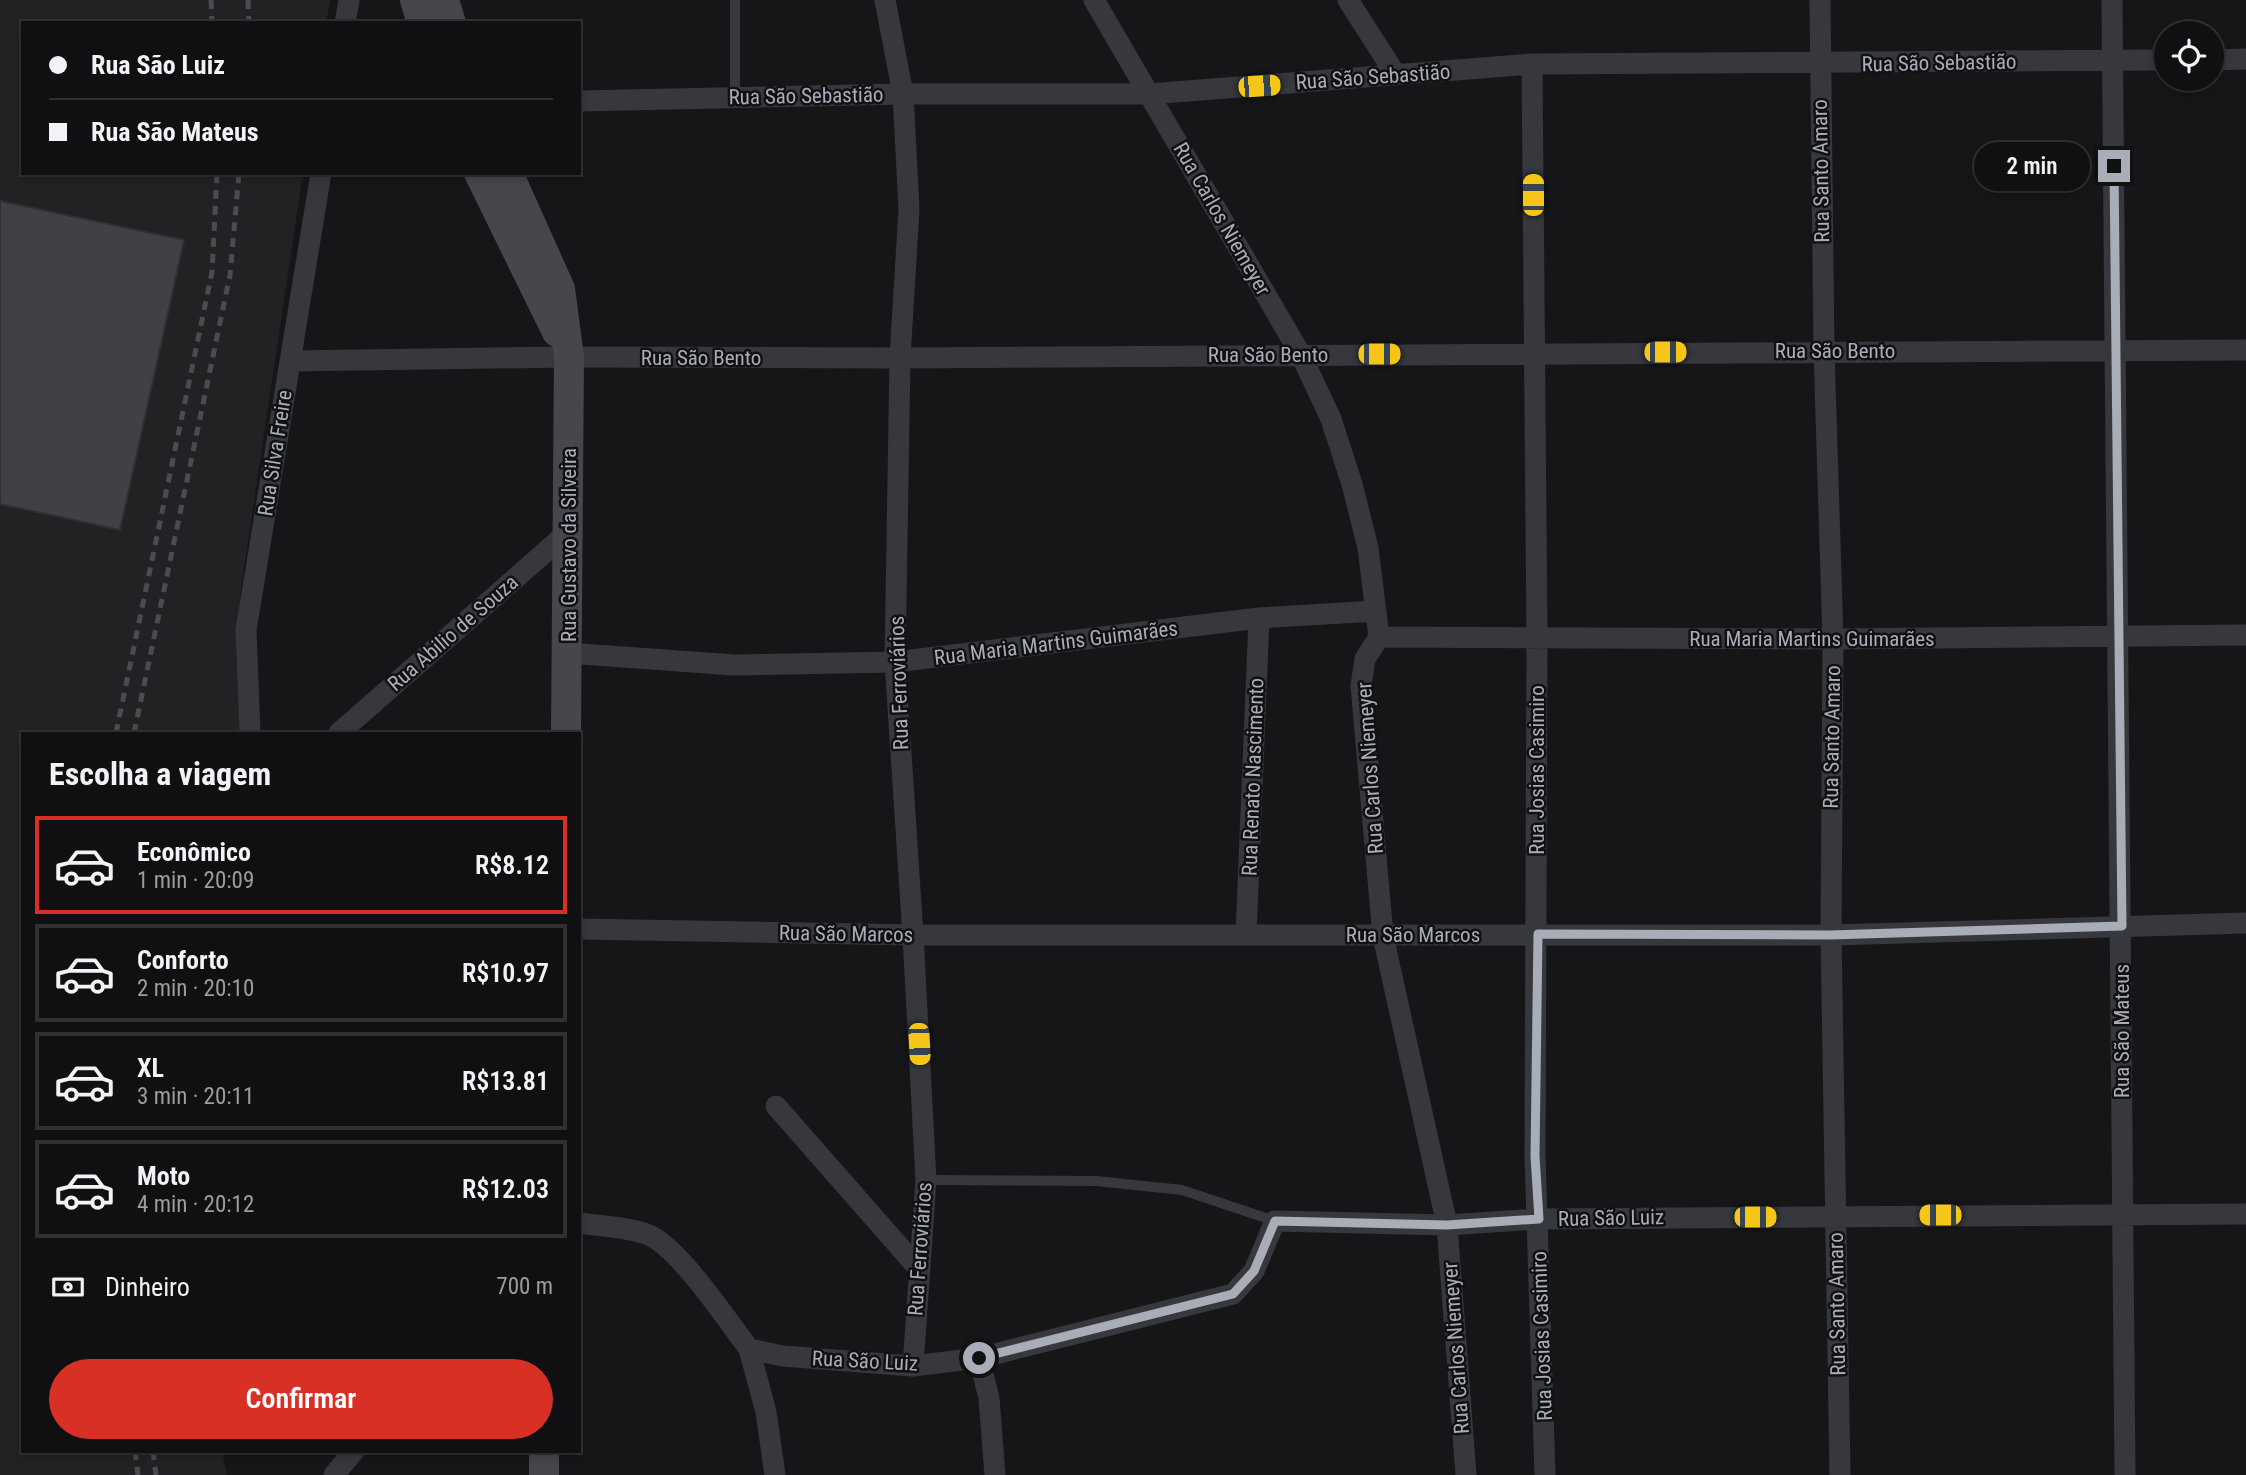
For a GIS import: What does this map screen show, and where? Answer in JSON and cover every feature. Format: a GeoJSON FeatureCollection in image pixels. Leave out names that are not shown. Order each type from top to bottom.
{"type":"FeatureCollection","features":[{"type":"Feature","properties":{"kind":"main road"},"geometry":{"type":"LineString","coordinates":[[415,0],[421,21]]}},
{"type":"Feature","properties":{"kind":"main road"},"geometry":{"type":"LineString","coordinates":[[444,0],[450,21]]}},
{"type":"Feature","properties":{"kind":"main road","name":"Rua Gustavo da Silveira"},"geometry":{"type":"LineString","coordinates":[[480,175],[569,357]]}},
{"type":"Feature","properties":{"kind":"main road","name":"Rua Gustavo da Silveira"},"geometry":{"type":"LineString","coordinates":[[509,175],[560,289],[569,357],[566,732]]}},
{"type":"Feature","properties":{"kind":"main road"},"geometry":{"type":"LineString","coordinates":[[544,1453],[544,1475]]}},
{"type":"Feature","properties":{"kind":"street"},"geometry":{"type":"LineString","coordinates":[[345,21],[349,0]]}},
{"type":"Feature","properties":{"kind":"street","name":"Rua Ferroviários"},"geometry":{"type":"LineString","coordinates":[[885,0],[903,93],[909,209],[900,358],[895,662],[926,1180],[913,1366]]}},
{"type":"Feature","properties":{"kind":"street","name":"Rua Carlos Niemeyer"},"geometry":{"type":"LineString","coordinates":[[1094,0],[1301,355],[1331,419],[1352,484],[1368,548],[1379,637],[1365,659],[1361,686],[1383,936],[1447,1225],[1466,1475]]}},
{"type":"Feature","properties":{"kind":"street"},"geometry":{"type":"LineString","coordinates":[[1348,0],[1396,75]]}},
{"type":"Feature","properties":{"kind":"street","name":"Rua Santo Amaro"},"geometry":{"type":"LineString","coordinates":[[1820,0],[1824,351],[1833,639],[1830,935],[1840,1475]]}},
{"type":"Feature","properties":{"kind":"street","name":"Rua São Mateus"},"geometry":{"type":"LineString","coordinates":[[2112,0],[2125,1475]]}},
{"type":"Feature","properties":{"kind":"street"},"geometry":{"type":"LineString","coordinates":[[2224,60],[2246,59]]}},
{"type":"Feature","properties":{"kind":"street","name":"Rua São Sebastião"},"geometry":{"type":"LineString","coordinates":[[581,101],[903,93],[1149,94],[1532,64],[2154,60]]}},
{"type":"Feature","properties":{"kind":"street","name":"Rua Josias Casimiro"},"geometry":{"type":"LineString","coordinates":[[1532,64],[1538,934],[1535,1156],[1545,1475]]}},
{"type":"Feature","properties":{"kind":"street","name":"Rua Silva Freire"},"geometry":{"type":"LineString","coordinates":[[250,732],[246,630],[321,175]]}},
{"type":"Feature","properties":{"kind":"street","name":"Rua São Bento"},"geometry":{"type":"LineString","coordinates":[[290,362],[569,357],[900,358],[2246,350]]}},
{"type":"Feature","properties":{"kind":"street","name":"Rua Abilio de Souza"},"geometry":{"type":"LineString","coordinates":[[340,732],[568,532]]}},
{"type":"Feature","properties":{"kind":"street","name":"Rua Maria Martins Guimarães"},"geometry":{"type":"LineString","coordinates":[[568,653],[734,665],[895,662],[1259,618],[1376,611]]}},
{"type":"Feature","properties":{"kind":"street","name":"Rua Renato Nascimento"},"geometry":{"type":"LineString","coordinates":[[1246,935],[1259,618]]}},
{"type":"Feature","properties":{"kind":"street","name":"Rua Maria Martins Guimarães"},"geometry":{"type":"LineString","coordinates":[[1379,637],[1833,639],[2246,635]]}},
{"type":"Feature","properties":{"kind":"street","name":"Rua São Marcos"},"geometry":{"type":"LineString","coordinates":[[581,929],[913,935],[1830,935],[2246,923]]}},
{"type":"Feature","properties":{"kind":"street"},"geometry":{"type":"LineString","coordinates":[[776,1106],[919,1269]]}},
{"type":"Feature","properties":{"kind":"street","name":"Rua São Luiz"},"geometry":{"type":"LineString","coordinates":[[749,1349],[783,1356],[913,1366],[979,1358],[1233,1294],[1254,1271],[1275,1221],[1447,1225],[1539,1219],[2246,1214]]}},
{"type":"Feature","properties":{"kind":"street"},"geometry":{"type":"LineString","coordinates":[[581,1223],[649,1235],[668,1248],[749,1349],[766,1412],[775,1475]]}},
{"type":"Feature","properties":{"kind":"street"},"geometry":{"type":"LineString","coordinates":[[979,1358],[989,1398],[995,1475]]}},
{"type":"Feature","properties":{"kind":"street"},"geometry":{"type":"LineString","coordinates":[[334,1475],[352,1453]]}},
{"type":"Feature","properties":{"kind":"lane"},"geometry":{"type":"LineString","coordinates":[[735,0],[735,98]]}},
{"type":"Feature","properties":{"kind":"lane"},"geometry":{"type":"LineString","coordinates":[[926,1180],[1096,1181],[1182,1190],[1275,1221]]}},
{"type":"Feature","properties":{"kind":"shaded area"},"geometry":{"type":"Polygon","coordinates":[[[0,0],[330,0],[326,21],[21,21],[21,175],[303,175],[241,589],[236,652],[240,732],[21,732],[21,1453],[226,1453],[223,1459],[227,1475],[0,1475],[0,0]]]}},
{"type":"Feature","properties":{"kind":"building"},"geometry":{"type":"Polygon","coordinates":[[[0,201],[184,240],[120,530],[0,504],[0,201]]]}},
{"type":"Feature","properties":{"kind":"railway"},"geometry":{"type":"LineString","coordinates":[[211,0],[212,21]]}},
{"type":"Feature","properties":{"kind":"railway"},"geometry":{"type":"LineString","coordinates":[[248,0],[249,21]]}},
{"type":"Feature","properties":{"kind":"railway"},"geometry":{"type":"LineString","coordinates":[[116,732],[212,272],[217,175]]}},
{"type":"Feature","properties":{"kind":"railway"},"geometry":{"type":"LineString","coordinates":[[134,732],[230,275],[239,175]]}},
{"type":"Feature","properties":{"kind":"railway"},"geometry":{"type":"LineString","coordinates":[[135,1453],[138,1475]]}},
{"type":"Feature","properties":{"kind":"railway"},"geometry":{"type":"LineString","coordinates":[[153,1453],[156,1475]]}},
{"type":"Feature","properties":{"kind":"route"},"geometry":{"type":"LineString","coordinates":[[979,1358],[1233,1294],[1254,1271],[1275,1221],[1447,1225],[1539,1219],[1535,1156],[1538,934],[1830,935],[2122,926],[2114,166]]}}]}
